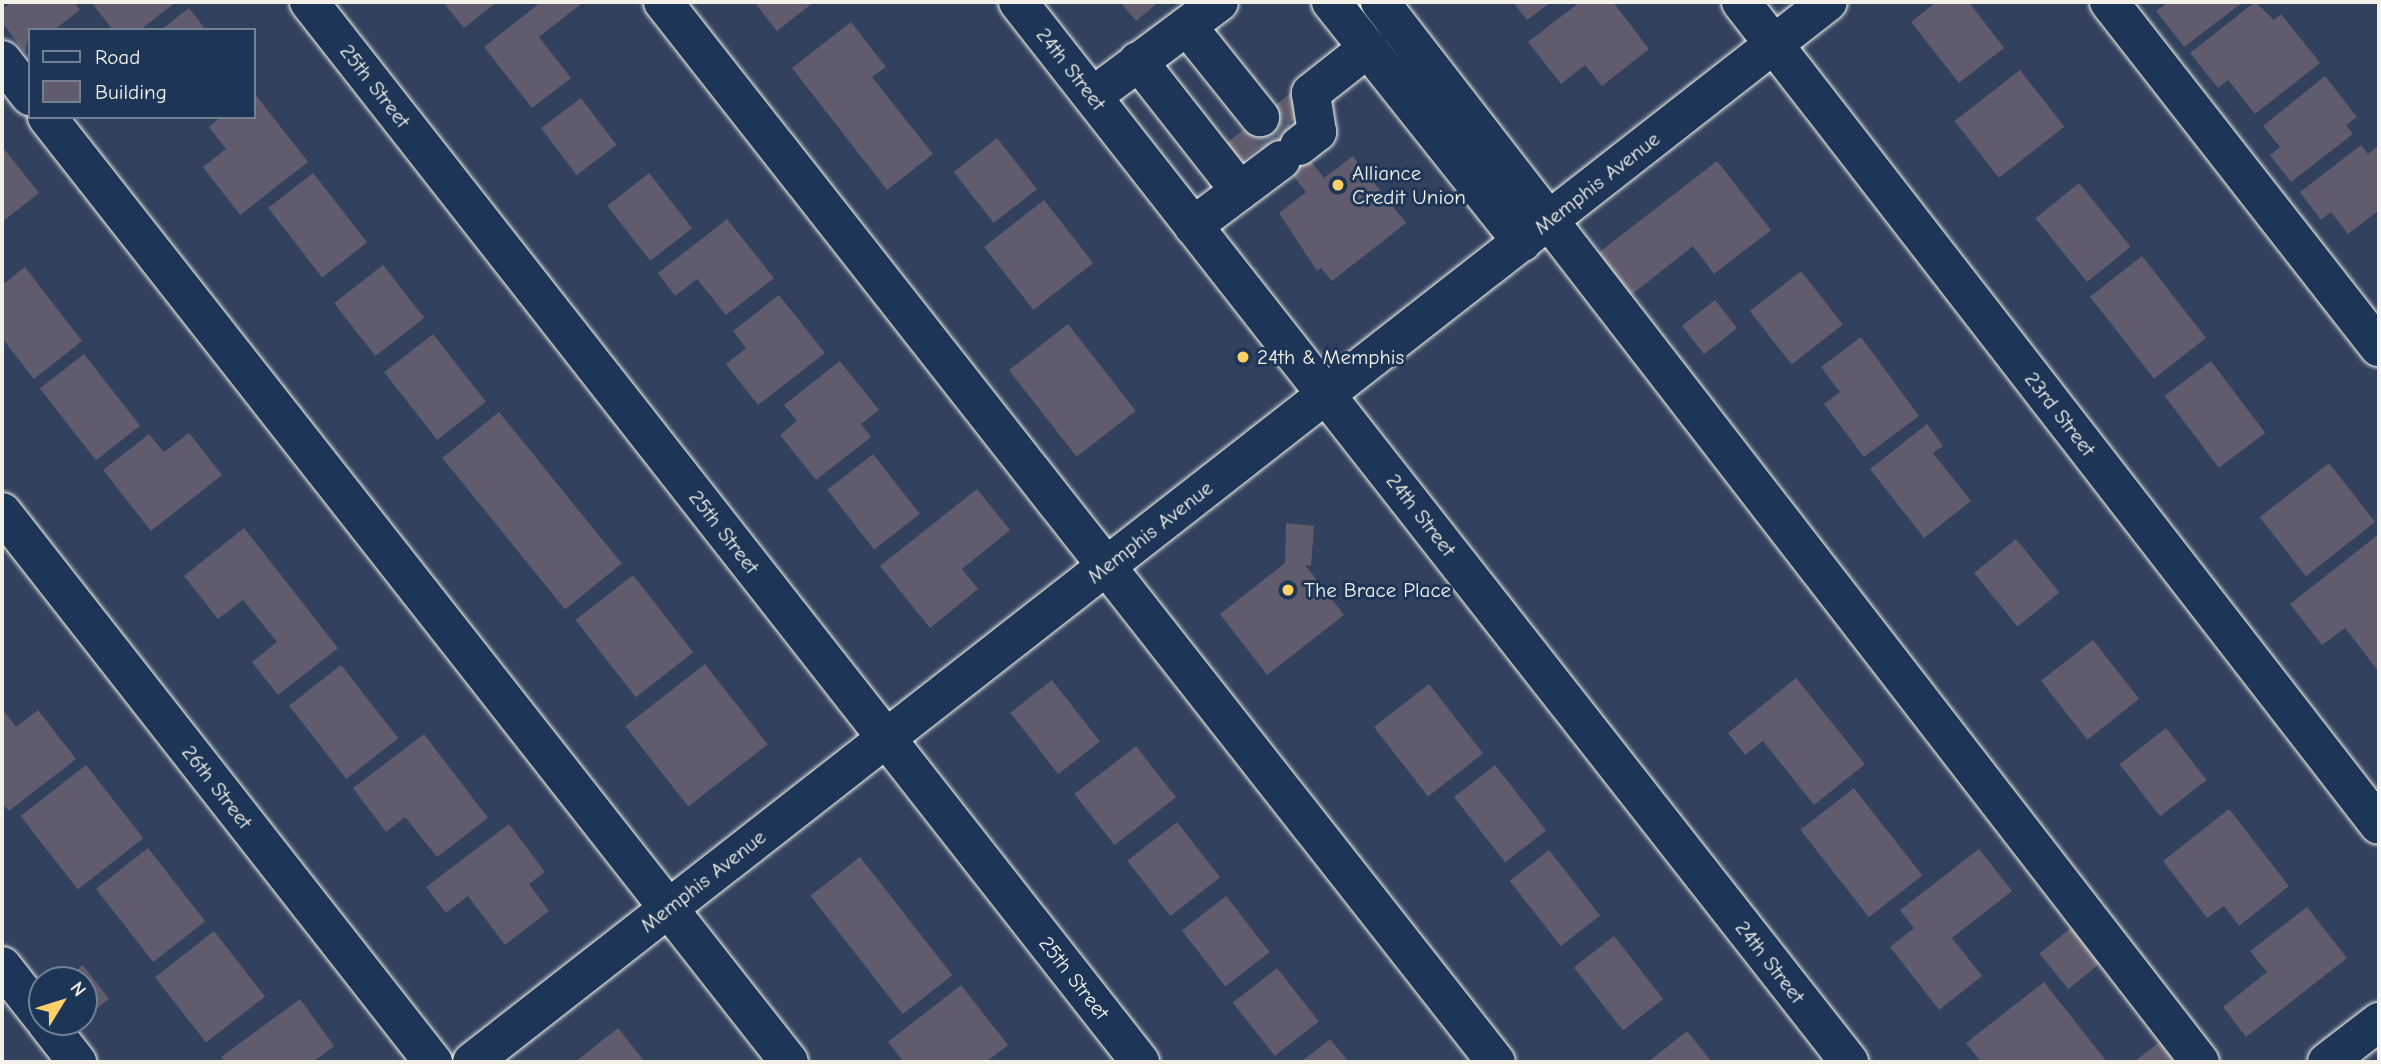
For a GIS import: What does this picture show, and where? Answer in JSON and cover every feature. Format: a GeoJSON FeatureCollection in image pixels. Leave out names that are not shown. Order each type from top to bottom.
{"type":"FeatureCollection","features":[{"type":"Feature","properties":{"kind":"street","name":"25th Street"},"geometry":{"type":"LineString","coordinates":[[309,2],[1140,1062]]}},
{"type":"Feature","properties":{"kind":"street"},"geometry":{"type":"LineString","coordinates":[[663,2],[1496,1062]]}},
{"type":"Feature","properties":{"kind":"street","name":"24th Street"},"geometry":{"type":"LineString","coordinates":[[1018,2],[1849,1062]]}},
{"type":"Feature","properties":{"kind":"street"},"geometry":{"type":"LineString","coordinates":[[1093,96],[1219,2]]}},
{"type":"Feature","properties":{"kind":"street"},"geometry":{"type":"LineString","coordinates":[[1332,2],[1522,242]]}},
{"type":"Feature","properties":{"kind":"street"},"geometry":{"type":"LineString","coordinates":[[1380,2],[1551,219],[2200,1062]]}},
{"type":"Feature","properties":{"kind":"street","name":"23rd Street"},"geometry":{"type":"LineString","coordinates":[[1741,2],[2379,825]]}},
{"type":"Feature","properties":{"kind":"street","name":"Memphis Avenue"},"geometry":{"type":"LineString","coordinates":[[472,1062],[1828,2]]}},
{"type":"Feature","properties":{"kind":"street"},"geometry":{"type":"LineString","coordinates":[[2109,2],[2379,347]]}},
{"type":"Feature","properties":{"kind":"street"},"geometry":{"type":"LineString","coordinates":[[1187,26],[1260,117]]}},
{"type":"Feature","properties":{"kind":"street"},"geometry":{"type":"LineString","coordinates":[[1193,226],[1317,132],[1311,93],[1368,48]]}},
{"type":"Feature","properties":{"kind":"street"},"geometry":{"type":"LineString","coordinates":[[2,60],[28,93]]}},
{"type":"Feature","properties":{"kind":"street"},"geometry":{"type":"LineString","coordinates":[[1138,61],[1240,191]]}},
{"type":"Feature","properties":{"kind":"street"},"geometry":{"type":"LineString","coordinates":[[49,119],[789,1062]]}},
{"type":"Feature","properties":{"kind":"street","name":"26th Street"},"geometry":{"type":"LineString","coordinates":[[2,512],[433,1062]]}},
{"type":"Feature","properties":{"kind":"street"},"geometry":{"type":"LineString","coordinates":[[2,966],[28,999]]}},
{"type":"Feature","properties":{"kind":"street"},"geometry":{"type":"LineString","coordinates":[[2327,1062],[2379,1022]]}},
{"type":"Feature","properties":{"kind":"street"},"geometry":{"type":"LineString","coordinates":[[57,1036],[77,1062]]}},
{"type":"Feature","properties":{"kind":"building"},"geometry":{"type":"Polygon","coordinates":[[[11,2],[74,2],[80,10],[57,28],[28,28],[25,53],[2,22],[2,9],[11,2]]]}},
{"type":"Feature","properties":{"kind":"building"},"geometry":{"type":"Polygon","coordinates":[[[91,2],[176,2],[143,28],[111,28],[91,2]]]}},
{"type":"Feature","properties":{"kind":"building"},"geometry":{"type":"Polygon","coordinates":[[[443,2],[497,2],[464,28],[443,2]]]}},
{"type":"Feature","properties":{"kind":"building"},"geometry":{"type":"Polygon","coordinates":[[[541,2],[581,4],[539,37],[571,78],[532,108],[484,47],[541,2]]]}},
{"type":"Feature","properties":{"kind":"building"},"geometry":{"type":"Polygon","coordinates":[[[754,2],[814,2],[777,31],[754,2]]]}},
{"type":"Feature","properties":{"kind":"building"},"geometry":{"type":"Polygon","coordinates":[[[1120,2],[1159,2],[1136,21],[1120,2]]]}},
{"type":"Feature","properties":{"kind":"building"},"geometry":{"type":"Polygon","coordinates":[[[1513,2],[1551,2],[1527,20],[1513,2]]]}},
{"type":"Feature","properties":{"kind":"building"},"geometry":{"type":"Polygon","coordinates":[[[1580,2],[1613,2],[1649,49],[1602,86],[1585,65],[1561,84],[1528,42],[1580,2]]]}},
{"type":"Feature","properties":{"kind":"building"},"geometry":{"type":"Polygon","coordinates":[[[1936,2],[1969,2],[2004,48],[1959,83],[1911,22],[1936,2]]]}},
{"type":"Feature","properties":{"kind":"building"},"geometry":{"type":"Polygon","coordinates":[[[2168,2],[2243,2],[2184,47],[2156,11],[2168,2]]]}},
{"type":"Feature","properties":{"kind":"building"},"geometry":{"type":"Polygon","coordinates":[[[2255,2],[2274,20],[2281,14],[2320,63],[2255,114],[2228,80],[2218,88],[2190,53],[2255,2]]]}},
{"type":"Feature","properties":{"kind":"building"},"geometry":{"type":"Polygon","coordinates":[[[189,8],[204,28],[164,28],[189,8]]]}},
{"type":"Feature","properties":{"kind":"building"},"geometry":{"type":"Polygon","coordinates":[[[851,22],[886,67],[872,77],[933,154],[887,190],[792,68],[851,22]]]}},
{"type":"Feature","properties":{"kind":"building"},"geometry":{"type":"Polygon","coordinates":[[[2020,70],[2064,127],[1999,178],[1955,121],[2020,70]]]}},
{"type":"Feature","properties":{"kind":"building"},"geometry":{"type":"Polygon","coordinates":[[[2325,76],[2357,117],[2346,125],[2353,134],[2291,182],[2270,155],[2280,147],[2263,126],[2325,76]]]}},
{"type":"Feature","properties":{"kind":"building","name":"Alliance Credit Union"},"geometry":{"type":"Polygon","coordinates":[[[1291,93],[1305,111],[1284,127],[1324,178],[1353,156],[1406,223],[1332,281],[1321,268],[1317,271],[1279,213],[1306,192],[1266,142],[1239,163],[1225,144],[1291,93]]]}},
{"type":"Feature","properties":{"kind":"building"},"geometry":{"type":"Polygon","coordinates":[[[256,96],[308,162],[240,215],[203,167],[226,149],[209,127],[219,119],[256,119],[256,96]]]}},
{"type":"Feature","properties":{"kind":"building"},"geometry":{"type":"Polygon","coordinates":[[[581,98],[617,145],[577,175],[541,128],[581,98]]]}},
{"type":"Feature","properties":{"kind":"building"},"geometry":{"type":"Polygon","coordinates":[[[997,138],[1037,189],[994,223],[954,172],[997,138]]]}},
{"type":"Feature","properties":{"kind":"building"},"geometry":{"type":"Polygon","coordinates":[[[2361,145],[2368,154],[2379,145],[2379,210],[2348,234],[2331,212],[2321,220],[2300,192],[2361,145]]]}},
{"type":"Feature","properties":{"kind":"building"},"geometry":{"type":"Polygon","coordinates":[[[5,150],[39,193],[2,222],[2,152],[5,150]]]}},
{"type":"Feature","properties":{"kind":"building"},"geometry":{"type":"Polygon","coordinates":[[[1717,161],[1771,230],[1714,274],[1693,246],[1630,296],[1597,254],[1717,161]]]}},
{"type":"Feature","properties":{"kind":"building"},"geometry":{"type":"Polygon","coordinates":[[[313,173],[367,242],[322,277],[268,208],[313,173]]]}},
{"type":"Feature","properties":{"kind":"building"},"geometry":{"type":"Polygon","coordinates":[[[649,173],[692,228],[650,261],[607,206],[649,173]]]}},
{"type":"Feature","properties":{"kind":"building"},"geometry":{"type":"Polygon","coordinates":[[[2079,183],[2131,247],[2087,282],[2035,218],[2079,183]]]}},
{"type":"Feature","properties":{"kind":"building"},"geometry":{"type":"Polygon","coordinates":[[[1044,200],[1093,263],[1033,310],[984,247],[1044,200]]]}},
{"type":"Feature","properties":{"kind":"building"},"geometry":{"type":"Polygon","coordinates":[[[727,219],[774,278],[726,315],[697,279],[675,296],[658,273],[727,219]]]}},
{"type":"Feature","properties":{"kind":"building"},"geometry":{"type":"Polygon","coordinates":[[[2142,256],[2206,338],[2154,379],[2090,297],[2142,256]]]}},
{"type":"Feature","properties":{"kind":"building"},"geometry":{"type":"Polygon","coordinates":[[[383,265],[424,318],[375,356],[334,303],[383,265]]]}},
{"type":"Feature","properties":{"kind":"building"},"geometry":{"type":"Polygon","coordinates":[[[25,267],[82,341],[34,379],[2,338],[2,285],[25,267]]]}},
{"type":"Feature","properties":{"kind":"building"},"geometry":{"type":"Polygon","coordinates":[[[1801,271],[1843,325],[1792,365],[1750,311],[1801,271]]]}},
{"type":"Feature","properties":{"kind":"building"},"geometry":{"type":"Polygon","coordinates":[[[779,295],[825,353],[758,405],[726,364],[746,348],[733,331],[779,295]]]}},
{"type":"Feature","properties":{"kind":"building"},"geometry":{"type":"Polygon","coordinates":[[[1715,300],[1737,328],[1704,354],[1682,326],[1715,300]]]}},
{"type":"Feature","properties":{"kind":"building"},"geometry":{"type":"Polygon","coordinates":[[[1068,324],[1136,411],[1077,457],[1009,370],[1068,324]]]}},
{"type":"Feature","properties":{"kind":"building"},"geometry":{"type":"Polygon","coordinates":[[[433,334],[486,402],[437,440],[384,372],[433,334]]]}},
{"type":"Feature","properties":{"kind":"building"},"geometry":{"type":"Polygon","coordinates":[[[1861,337],[1919,416],[1864,457],[1824,404],[1840,392],[1821,367],[1861,337]]]}},
{"type":"Feature","properties":{"kind":"building"},"geometry":{"type":"Polygon","coordinates":[[[84,354],[140,426],[96,460],[40,388],[84,354]]]}},
{"type":"Feature","properties":{"kind":"building"},"geometry":{"type":"Polygon","coordinates":[[[840,361],[879,410],[861,424],[871,437],[816,480],[780,435],[797,421],[784,405],[840,361]]]}},
{"type":"Feature","properties":{"kind":"building"},"geometry":{"type":"Polygon","coordinates":[[[2211,361],[2265,433],[2219,468],[2165,396],[2211,361]]]}},
{"type":"Feature","properties":{"kind":"building"},"geometry":{"type":"Polygon","coordinates":[[[499,412],[622,564],[565,609],[442,458],[499,412]]]}},
{"type":"Feature","properties":{"kind":"building"},"geometry":{"type":"Polygon","coordinates":[[[1927,424],[1943,446],[1933,453],[1971,501],[1924,538],[1870,469],[1927,424]]]}},
{"type":"Feature","properties":{"kind":"building"},"geometry":{"type":"Polygon","coordinates":[[[189,433],[222,475],[151,531],[103,470],[149,434],[164,452],[189,433]]]}},
{"type":"Feature","properties":{"kind":"building"},"geometry":{"type":"Polygon","coordinates":[[[873,454],[920,514],[874,550],[827,490],[873,454]]]}},
{"type":"Feature","properties":{"kind":"building"},"geometry":{"type":"Polygon","coordinates":[[[2329,463],[2375,522],[2306,576],[2260,517],[2329,463]]]}},
{"type":"Feature","properties":{"kind":"building"},"geometry":{"type":"Polygon","coordinates":[[[977,489],[1010,530],[962,569],[978,589],[930,628],[880,566],[977,489]]]}},
{"type":"Feature","properties":{"kind":"building","name":"The Brace Place"},"geometry":{"type":"Polygon","coordinates":[[[1286,523],[1314,526],[1311,566],[1305,565],[1344,615],[1267,675],[1220,614],[1285,563],[1286,523]]]}},
{"type":"Feature","properties":{"kind":"building"},"geometry":{"type":"Polygon","coordinates":[[[244,528],[338,648],[278,695],[252,662],[277,642],[243,600],[218,619],[184,576],[244,528]]]}},
{"type":"Feature","properties":{"kind":"building"},"geometry":{"type":"Polygon","coordinates":[[[2379,534],[2379,672],[2345,628],[2322,645],[2290,604],[2379,534]]]}},
{"type":"Feature","properties":{"kind":"building"},"geometry":{"type":"Polygon","coordinates":[[[2016,539],[2059,593],[2017,627],[1974,573],[2016,539]]]}},
{"type":"Feature","properties":{"kind":"building"},"geometry":{"type":"Polygon","coordinates":[[[633,575],[693,652],[636,697],[575,620],[633,575]]]}},
{"type":"Feature","properties":{"kind":"building"},"geometry":{"type":"Polygon","coordinates":[[[2093,640],[2139,699],[2087,740],[2041,681],[2093,640]]]}},
{"type":"Feature","properties":{"kind":"building"},"geometry":{"type":"Polygon","coordinates":[[[705,664],[768,744],[688,807],[625,726],[705,664]]]}},
{"type":"Feature","properties":{"kind":"building"},"geometry":{"type":"Polygon","coordinates":[[[341,665],[398,738],[346,779],[289,706],[341,665]]]}},
{"type":"Feature","properties":{"kind":"building"},"geometry":{"type":"Polygon","coordinates":[[[1796,678],[1865,764],[1814,805],[1763,741],[1745,755],[1728,733],[1796,678]]]}},
{"type":"Feature","properties":{"kind":"building"},"geometry":{"type":"Polygon","coordinates":[[[1052,680],[1100,741],[1058,774],[1010,713],[1052,680]]]}},
{"type":"Feature","properties":{"kind":"building"},"geometry":{"type":"Polygon","coordinates":[[[1429,684],[1483,753],[1428,796],[1374,727],[1429,684]]]}},
{"type":"Feature","properties":{"kind":"building"},"geometry":{"type":"Polygon","coordinates":[[[2,708],[16,727],[38,710],[76,759],[9,811],[2,803],[2,708]]]}},
{"type":"Feature","properties":{"kind":"building"},"geometry":{"type":"Polygon","coordinates":[[[2166,728],[2207,780],[2160,816],[2120,764],[2166,728]]]}},
{"type":"Feature","properties":{"kind":"building"},"geometry":{"type":"Polygon","coordinates":[[[424,734],[488,818],[437,857],[405,817],[386,832],[353,788],[424,734]]]}},
{"type":"Feature","properties":{"kind":"building"},"geometry":{"type":"Polygon","coordinates":[[[1136,746],[1176,797],[1115,845],[1075,794],[1136,746]]]}},
{"type":"Feature","properties":{"kind":"building"},"geometry":{"type":"Polygon","coordinates":[[[86,765],[143,838],[78,889],[21,816],[86,765]]]}},
{"type":"Feature","properties":{"kind":"building"},"geometry":{"type":"Polygon","coordinates":[[[1495,765],[1546,830],[1505,862],[1454,797],[1495,765]]]}},
{"type":"Feature","properties":{"kind":"building"},"geometry":{"type":"Polygon","coordinates":[[[1854,788],[1922,875],[1869,917],[1800,830],[1854,788]]]}},
{"type":"Feature","properties":{"kind":"building"},"geometry":{"type":"Polygon","coordinates":[[[2229,809],[2289,886],[2239,926],[2224,906],[2207,918],[2163,861],[2229,809]]]}},
{"type":"Feature","properties":{"kind":"building"},"geometry":{"type":"Polygon","coordinates":[[[1177,822],[1220,877],[1170,916],[1127,861],[1177,822]]]}},
{"type":"Feature","properties":{"kind":"building"},"geometry":{"type":"Polygon","coordinates":[[[509,824],[545,872],[529,884],[549,911],[505,945],[468,896],[446,913],[426,887],[509,824]]]}},
{"type":"Feature","properties":{"kind":"building"},"geometry":{"type":"Polygon","coordinates":[[[148,848],[205,921],[153,962],[96,889],[148,848]]]}},
{"type":"Feature","properties":{"kind":"building"},"geometry":{"type":"Polygon","coordinates":[[[1979,849],[2012,891],[1952,938],[1982,976],[1939,1010],[1890,947],[1914,928],[1900,910],[1979,849]]]}},
{"type":"Feature","properties":{"kind":"building"},"geometry":{"type":"Polygon","coordinates":[[[1549,850],[1600,915],[1561,946],[1510,881],[1549,850]]]}},
{"type":"Feature","properties":{"kind":"building"},"geometry":{"type":"Polygon","coordinates":[[[860,857],[952,975],[903,1014],[810,896],[860,857]]]}},
{"type":"Feature","properties":{"kind":"building"},"geometry":{"type":"Polygon","coordinates":[[[1226,896],[1270,952],[1226,986],[1182,930],[1226,896]]]}},
{"type":"Feature","properties":{"kind":"building"},"geometry":{"type":"Polygon","coordinates":[[[2307,907],[2347,958],[2246,1037],[2223,1007],[2267,972],[2250,951],[2307,907]]]}},
{"type":"Feature","properties":{"kind":"building"},"geometry":{"type":"Polygon","coordinates":[[[2072,927],[2101,963],[2068,989],[2039,953],[2072,927]]]}},
{"type":"Feature","properties":{"kind":"building"},"geometry":{"type":"Polygon","coordinates":[[[214,931],[265,996],[206,1043],[155,977],[214,931]]]}},
{"type":"Feature","properties":{"kind":"building"},"geometry":{"type":"Polygon","coordinates":[[[1614,936],[1663,999],[1623,1030],[1574,967],[1614,936]]]}},
{"type":"Feature","properties":{"kind":"building"},"geometry":{"type":"Polygon","coordinates":[[[1277,968],[1319,1022],[1275,1056],[1233,1002],[1277,968]]]}},
{"type":"Feature","properties":{"kind":"building"},"geometry":{"type":"Polygon","coordinates":[[[2044,982],[2107,1062],[1981,1062],[1966,1043],[2044,982]]]}},
{"type":"Feature","properties":{"kind":"building"},"geometry":{"type":"Polygon","coordinates":[[[98,985],[109,999],[98,1007],[98,985]]]}},
{"type":"Feature","properties":{"kind":"building"},"geometry":{"type":"Polygon","coordinates":[[[961,985],[1008,1045],[986,1062],[904,1062],[888,1042],[961,985]]]}},
{"type":"Feature","properties":{"kind":"building"},"geometry":{"type":"Polygon","coordinates":[[[300,999],[334,1046],[313,1062],[225,1062],[221,1057],[300,999]]]}},
{"type":"Feature","properties":{"kind":"building"},"geometry":{"type":"Polygon","coordinates":[[[618,1028],[645,1062],[575,1062],[618,1028]]]}},
{"type":"Feature","properties":{"kind":"building"},"geometry":{"type":"Polygon","coordinates":[[[1687,1031],[1712,1062],[1648,1062],[1687,1031]]]}},
{"type":"Feature","properties":{"kind":"building"},"geometry":{"type":"Polygon","coordinates":[[[1330,1039],[1349,1062],[1301,1062],[1330,1039]]]}},
{"type":"Feature","properties":{"kind":"building"},"geometry":{"type":"Polygon","coordinates":[[[2163,1039],[2181,1062],[2134,1062],[2163,1039]]]}},
{"type":"Feature","properties":{"kind":"tunnel"},"geometry":{"type":"LineString","coordinates":[[1260,117],[1289,154],[1281,160]]}},
{"type":"Feature","properties":{"kind":"place","name":"Alliance Credit Union"},"geometry":{"type":"Point","coordinates":[1338,185]}},
{"type":"Feature","properties":{"kind":"place","name":"24th & Memphis"},"geometry":{"type":"Point","coordinates":[1243,357]}},
{"type":"Feature","properties":{"kind":"place","name":"The Brace Place"},"geometry":{"type":"Point","coordinates":[1288,590]}}]}
